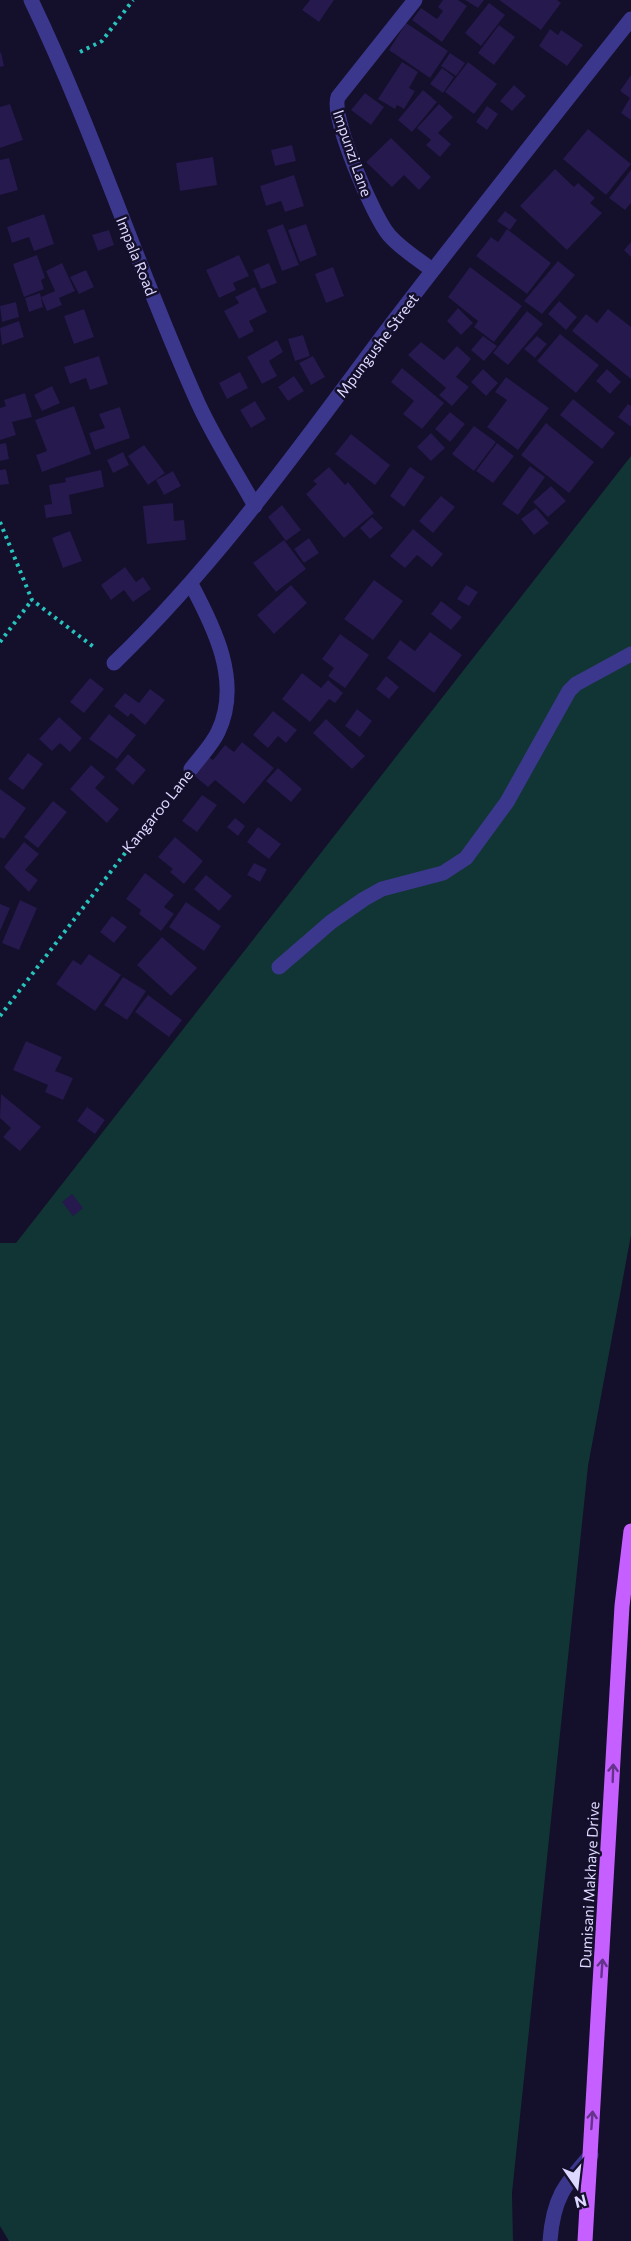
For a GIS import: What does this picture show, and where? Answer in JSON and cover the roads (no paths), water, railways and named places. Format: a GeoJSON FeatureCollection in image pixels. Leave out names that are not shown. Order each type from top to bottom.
{"type":"FeatureCollection","features":[{"type":"Feature","properties":{"kind":"main road","name":"Dumisani Makhaye Drive"},"geometry":{"type":"LineString","coordinates":[[585,2241],[622,1606],[631,1531]]}},
{"type":"Feature","properties":{"kind":"street","name":"Impala Road"},"geometry":{"type":"LineString","coordinates":[[31,0],[61,62],[90,140],[198,405],[255,506]]}},
{"type":"Feature","properties":{"kind":"street","name":"Impunzi Lane"},"geometry":{"type":"LineString","coordinates":[[415,0],[338,98],[336,110],[360,179],[380,223],[402,247],[432,270]]}},
{"type":"Feature","properties":{"kind":"street","name":"Mpungushe Street"},"geometry":{"type":"LineString","coordinates":[[114,663],[191,584],[255,506],[432,270],[631,19]]}},
{"type":"Feature","properties":{"kind":"street","name":"Kangaroo Lane"},"geometry":{"type":"LineString","coordinates":[[191,584],[217,632],[222,650],[226,692],[223,721],[217,734],[191,769]]}},
{"type":"Feature","properties":{"kind":"street"},"geometry":{"type":"LineString","coordinates":[[279,967],[331,922],[364,899],[382,889],[443,873],[466,858],[507,802],[569,691],[576,684],[631,654]]}},
{"type":"Feature","properties":{"kind":"street"},"geometry":{"type":"LineString","coordinates":[[550,2241],[552,2213],[563,2186],[591,2155]]}}]}
